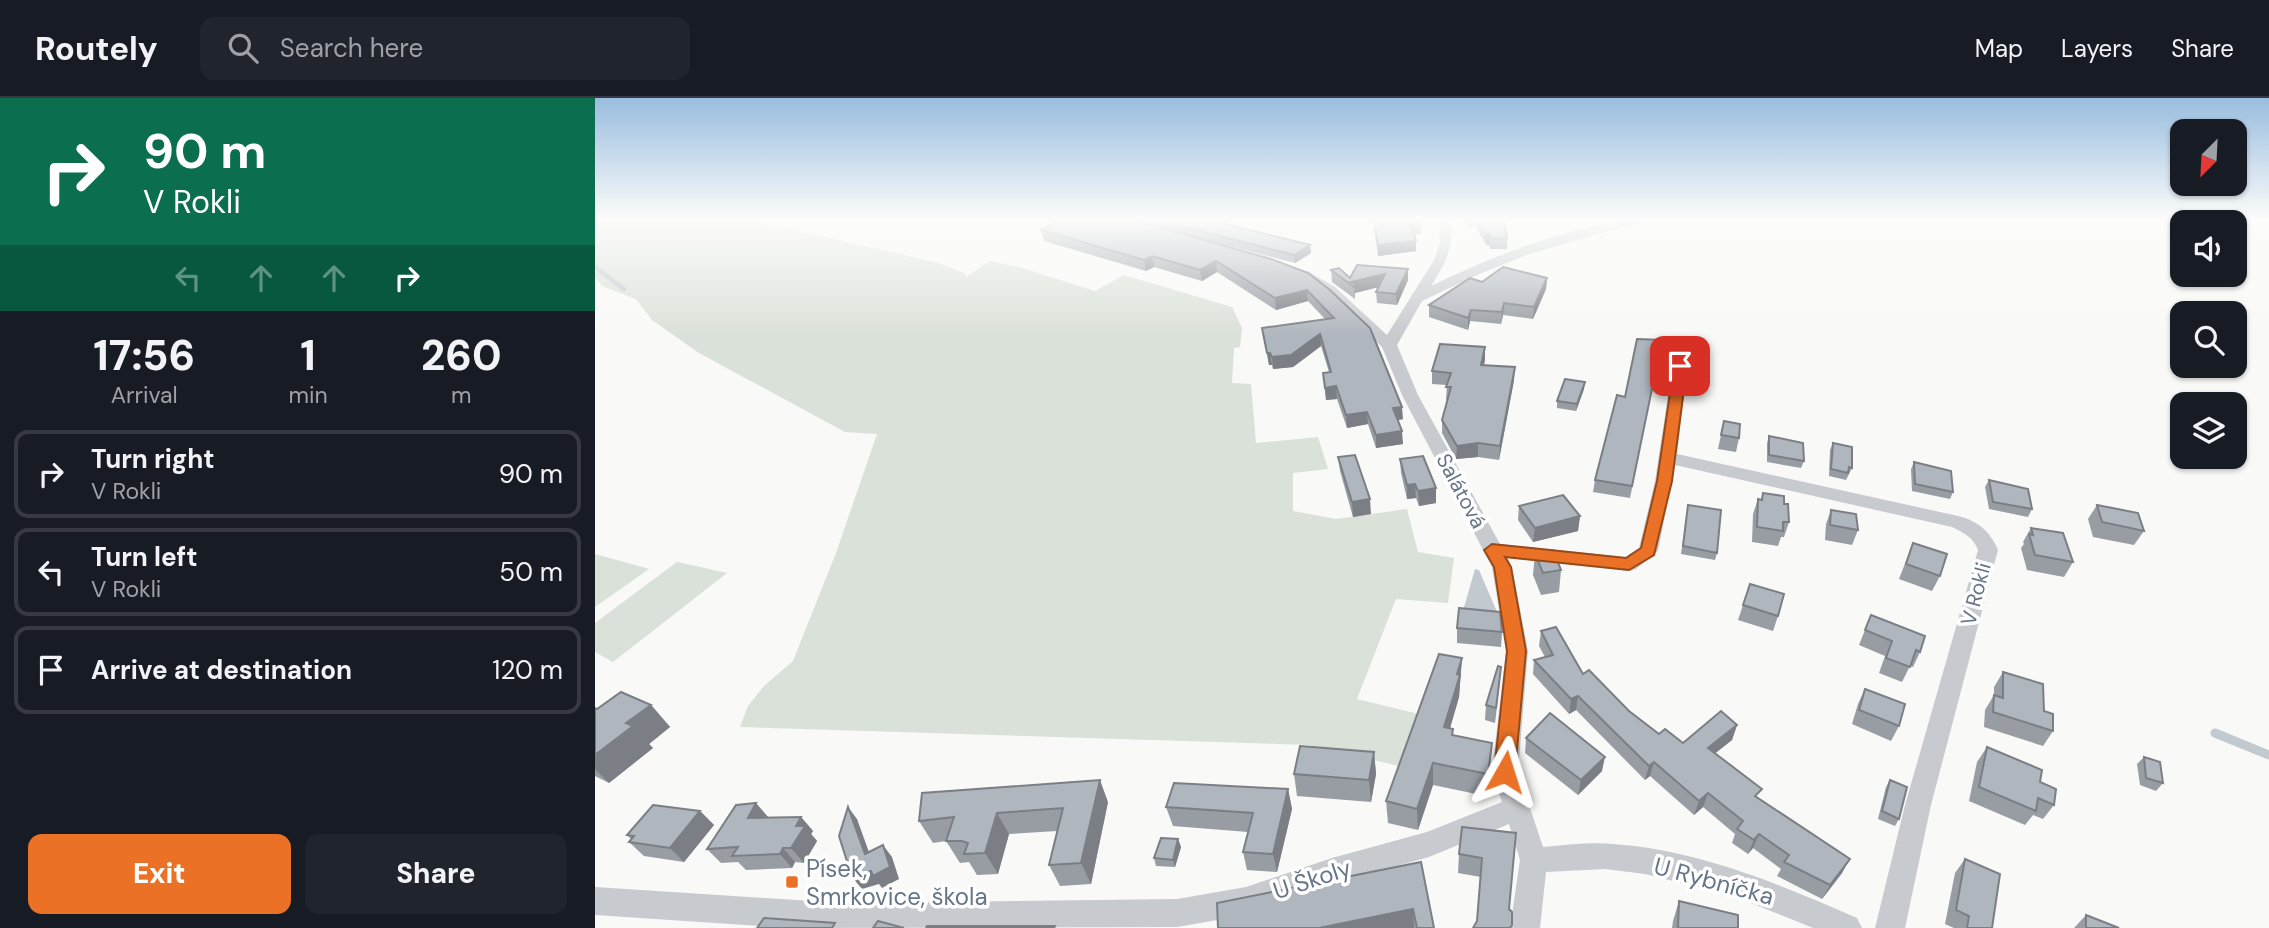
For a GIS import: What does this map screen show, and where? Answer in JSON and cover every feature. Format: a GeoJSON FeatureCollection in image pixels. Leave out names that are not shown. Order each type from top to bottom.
{"type":"FeatureCollection","features":[{"type":"Feature","properties":{"kind":"street"},"geometry":{"type":"LineString","coordinates":[[1294,271],[1315,279],[1330,290],[1389,345],[1440,260]]}},
{"type":"Feature","properties":{"kind":"street"},"geometry":{"type":"LineString","coordinates":[[1418,298],[1473,270],[1500,260]]}},
{"type":"Feature","properties":{"kind":"street"},"geometry":{"type":"LineString","coordinates":[[1492,550],[1629,564],[1648,551],[1668,458],[1683,343]]}},
{"type":"Feature","properties":{"kind":"street","name":"Salátová"},"geometry":{"type":"LineString","coordinates":[[1389,345],[1411,395],[1502,567],[1517,651],[1505,772],[1534,860]]}},
{"type":"Feature","properties":{"kind":"street","name":"V Rokli"},"geometry":{"type":"LineString","coordinates":[[1668,458],[1958,522],[1975,529],[1984,537],[1988,550],[1918,805],[1890,928]]}},
{"type":"Feature","properties":{"kind":"street","name":"U Školy"},"geometry":{"type":"LineString","coordinates":[[595,901],[843,917],[1177,913],[1246,901],[1332,871],[1429,844],[1517,808]]}},
{"type":"Feature","properties":{"kind":"street","name":"U Rybníčka"},"geometry":{"type":"LineString","coordinates":[[1534,860],[1615,857],[1688,869],[1786,901],[1847,928]]}},
{"type":"Feature","properties":{"kind":"street"},"geometry":{"type":"LineString","coordinates":[[1525,928],[1534,860]]}},
{"type":"Feature","properties":{"kind":"shaded area"},"geometry":{"type":"Polygon","coordinates":[[[595,260],[925,260],[966,274],[965,278],[989,261],[1019,267],[1095,291],[1124,275],[1232,307],[1242,328],[1240,347],[1234,348],[1232,383],[1251,384],[1256,443],[1318,437],[1328,469],[1293,473],[1293,511],[1336,519],[1407,509],[1418,552],[1454,558],[1448,603],[1396,599],[1357,699],[1423,715],[1403,767],[1309,745],[740,727],[748,706],[764,686],[793,661],[836,553],[877,434],[845,432],[699,353],[652,320],[636,299],[602,286],[595,277],[595,260]]]}},
{"type":"Feature","properties":{"kind":"shaded area"},"geometry":{"type":"Polygon","coordinates":[[[595,554],[649,569],[595,607],[595,554]]]}},
{"type":"Feature","properties":{"kind":"shaded area"},"geometry":{"type":"Polygon","coordinates":[[[677,562],[727,573],[613,662],[595,652],[595,623],[677,562]]]}},
{"type":"Feature","properties":{"kind":"shaded area"},"geometry":{"type":"Polygon","coordinates":[[[1475,569],[1479,570],[1497,612],[1463,611],[1475,569]]]}},
{"type":"Feature","properties":{"kind":"building"},"geometry":{"type":"Polygon","coordinates":[[[1165,260],[1273,260],[1308,273],[1330,290],[1370,328],[1402,407],[1393,408],[1402,431],[1376,435],[1367,412],[1346,415],[1336,386],[1325,388],[1323,373],[1331,372],[1320,334],[1291,355],[1272,357],[1267,353],[1262,328],[1334,318],[1307,290],[1275,298],[1216,261],[1200,270],[1165,260]]]}},
{"type":"Feature","properties":{"kind":"building"},"geometry":{"type":"Polygon","coordinates":[[[1357,265],[1408,269],[1396,294],[1376,292],[1385,274],[1351,282],[1355,284],[1354,287],[1331,270],[1339,268],[1350,278],[1357,265]]]}},
{"type":"Feature","properties":{"kind":"building"},"geometry":{"type":"Polygon","coordinates":[[[1503,267],[1547,278],[1534,307],[1504,303],[1502,312],[1471,310],[1468,318],[1429,305],[1470,278],[1482,282],[1503,267]]]}},
{"type":"Feature","properties":{"kind":"building"},"geometry":{"type":"Polygon","coordinates":[[[1637,339],[1662,340],[1632,486],[1595,480],[1617,395],[1625,397],[1637,339]]]}},
{"type":"Feature","properties":{"kind":"building"},"geometry":{"type":"Polygon","coordinates":[[[1440,344],[1485,347],[1481,365],[1515,367],[1500,446],[1478,443],[1457,446],[1442,420],[1451,387],[1446,387],[1451,373],[1432,371],[1440,344]]]}},
{"type":"Feature","properties":{"kind":"building"},"geometry":{"type":"Polygon","coordinates":[[[1565,379],[1585,382],[1577,404],[1557,401],[1565,379]]]}},
{"type":"Feature","properties":{"kind":"building"},"geometry":{"type":"Polygon","coordinates":[[[1724,421],[1740,424],[1739,438],[1721,435],[1724,421]]]}},
{"type":"Feature","properties":{"kind":"building"},"geometry":{"type":"Polygon","coordinates":[[[1769,436],[1803,443],[1804,461],[1769,455],[1769,436]]]}},
{"type":"Feature","properties":{"kind":"building"},"geometry":{"type":"Polygon","coordinates":[[[1833,443],[1852,447],[1852,468],[1849,467],[1848,473],[1831,469],[1833,443]]]}},
{"type":"Feature","properties":{"kind":"building"},"geometry":{"type":"Polygon","coordinates":[[[1355,455],[1370,499],[1352,502],[1338,457],[1355,455]]]}},
{"type":"Feature","properties":{"kind":"building"},"geometry":{"type":"Polygon","coordinates":[[[1423,456],[1436,488],[1418,491],[1415,484],[1407,485],[1400,459],[1423,456]]]}},
{"type":"Feature","properties":{"kind":"building"},"geometry":{"type":"Polygon","coordinates":[[[1914,462],[1951,471],[1953,492],[1915,484],[1914,462]]]}},
{"type":"Feature","properties":{"kind":"building"},"geometry":{"type":"Polygon","coordinates":[[[1989,480],[2028,489],[2032,509],[1993,502],[1989,480]]]}},
{"type":"Feature","properties":{"kind":"building"},"geometry":{"type":"Polygon","coordinates":[[[1763,493],[1784,496],[1784,504],[1788,504],[1789,522],[1783,522],[1783,531],[1757,527],[1758,499],[1762,500],[1763,493]]]}},
{"type":"Feature","properties":{"kind":"building"},"geometry":{"type":"Polygon","coordinates":[[[1563,495],[1580,516],[1535,528],[1519,506],[1563,495]]]}},
{"type":"Feature","properties":{"kind":"building"},"geometry":{"type":"Polygon","coordinates":[[[1688,505],[1721,510],[1717,553],[1683,546],[1688,505]]]}},
{"type":"Feature","properties":{"kind":"building"},"geometry":{"type":"Polygon","coordinates":[[[2097,505],[2138,513],[2144,531],[2102,522],[2097,505]]]}},
{"type":"Feature","properties":{"kind":"building"},"geometry":{"type":"Polygon","coordinates":[[[1831,510],[1856,514],[1858,530],[1830,525],[1831,510]]]}},
{"type":"Feature","properties":{"kind":"building"},"geometry":{"type":"Polygon","coordinates":[[[2031,528],[2063,533],[2073,562],[2035,555],[2029,534],[2033,535],[2031,528]]]}},
{"type":"Feature","properties":{"kind":"building"},"geometry":{"type":"Polygon","coordinates":[[[1913,543],[1947,554],[1940,576],[1906,564],[1913,543]]]}},
{"type":"Feature","properties":{"kind":"building"},"geometry":{"type":"Polygon","coordinates":[[[1553,550],[1561,570],[1543,573],[1535,553],[1553,550]]]}},
{"type":"Feature","properties":{"kind":"building"},"geometry":{"type":"Polygon","coordinates":[[[1750,584],[1784,594],[1778,616],[1743,605],[1750,584]]]}},
{"type":"Feature","properties":{"kind":"building"},"geometry":{"type":"Polygon","coordinates":[[[1459,608],[1500,612],[1502,632],[1457,628],[1459,608]]]}},
{"type":"Feature","properties":{"kind":"building"},"geometry":{"type":"Polygon","coordinates":[[[1871,615],[1925,636],[1920,652],[1916,650],[1910,667],[1886,658],[1892,641],[1865,630],[1871,615]]]}},
{"type":"Feature","properties":{"kind":"building"},"geometry":{"type":"Polygon","coordinates":[[[1556,627],[1583,674],[1589,670],[1629,711],[1659,734],[1665,729],[1683,743],[1721,711],[1737,725],[1708,748],[1762,789],[1755,796],[1850,859],[1830,885],[1784,862],[1789,855],[1759,834],[1754,840],[1737,829],[1743,821],[1708,793],[1699,801],[1654,762],[1649,766],[1578,696],[1571,699],[1534,660],[1553,655],[1541,631],[1556,627]]]}},
{"type":"Feature","properties":{"kind":"building"},"geometry":{"type":"Polygon","coordinates":[[[1439,654],[1462,658],[1457,674],[1460,675],[1444,727],[1453,729],[1452,735],[1492,743],[1488,774],[1433,763],[1417,809],[1386,801],[1439,654]]]}},
{"type":"Feature","properties":{"kind":"building"},"geometry":{"type":"Polygon","coordinates":[[[1498,666],[1501,667],[1496,708],[1486,705],[1498,666]]]}},
{"type":"Feature","properties":{"kind":"building"},"geometry":{"type":"Polygon","coordinates":[[[2003,672],[2043,684],[2044,711],[2053,714],[2053,731],[1993,712],[1994,695],[2003,698],[2003,672]]]}},
{"type":"Feature","properties":{"kind":"building"},"geometry":{"type":"Polygon","coordinates":[[[1865,689],[1905,704],[1899,726],[1859,710],[1865,689]]]}},
{"type":"Feature","properties":{"kind":"building"},"geometry":{"type":"Polygon","coordinates":[[[621,692],[651,705],[626,723],[633,726],[595,755],[595,708],[621,692]]]}},
{"type":"Feature","properties":{"kind":"building"},"geometry":{"type":"Polygon","coordinates":[[[1550,713],[1605,757],[1581,780],[1526,738],[1550,713]]]}},
{"type":"Feature","properties":{"kind":"building"},"geometry":{"type":"Polygon","coordinates":[[[1300,746],[1374,752],[1369,780],[1294,774],[1300,746]]]}},
{"type":"Feature","properties":{"kind":"building"},"geometry":{"type":"Polygon","coordinates":[[[1987,747],[2042,770],[2040,782],[2056,789],[2054,805],[2038,798],[2036,811],[1979,787],[1987,747]]]}},
{"type":"Feature","properties":{"kind":"building"},"geometry":{"type":"Polygon","coordinates":[[[2144,757],[2160,762],[2163,783],[2146,778],[2144,757]]]}},
{"type":"Feature","properties":{"kind":"building"},"geometry":{"type":"Polygon","coordinates":[[[1100,780],[1081,863],[1049,865],[1063,808],[997,813],[985,853],[964,854],[968,843],[946,841],[954,817],[919,821],[922,793],[1100,780]]]}},
{"type":"Feature","properties":{"kind":"building"},"geometry":{"type":"Polygon","coordinates":[[[1890,780],[1907,787],[1899,819],[1882,811],[1890,780]]]}},
{"type":"Feature","properties":{"kind":"building"},"geometry":{"type":"Polygon","coordinates":[[[1174,783],[1288,789],[1273,854],[1243,852],[1253,813],[1166,807],[1174,783]]]}},
{"type":"Feature","properties":{"kind":"building"},"geometry":{"type":"Polygon","coordinates":[[[756,803],[748,818],[801,817],[796,826],[805,826],[791,848],[783,848],[780,854],[732,856],[738,847],[707,849],[736,805],[756,803]]]}},
{"type":"Feature","properties":{"kind":"building"},"geometry":{"type":"Polygon","coordinates":[[[653,805],[700,811],[670,848],[629,842],[634,836],[627,835],[653,805]]]}},
{"type":"Feature","properties":{"kind":"building"},"geometry":{"type":"Polygon","coordinates":[[[848,807],[865,854],[883,845],[890,867],[873,876],[871,871],[852,877],[839,836],[848,807]]]}},
{"type":"Feature","properties":{"kind":"building"},"geometry":{"type":"Polygon","coordinates":[[[1462,827],[1516,833],[1509,909],[1512,912],[1510,928],[1473,928],[1477,921],[1482,858],[1459,854],[1462,827]]]}},
{"type":"Feature","properties":{"kind":"building"},"geometry":{"type":"Polygon","coordinates":[[[1161,838],[1178,839],[1173,860],[1154,858],[1161,838]]]}},
{"type":"Feature","properties":{"kind":"building"},"geometry":{"type":"Polygon","coordinates":[[[1965,859],[2000,874],[1992,928],[1967,928],[1969,916],[1956,910],[1965,859]]]}},
{"type":"Feature","properties":{"kind":"building"},"geometry":{"type":"Polygon","coordinates":[[[1421,862],[1434,928],[1417,928],[1413,909],[1319,928],[1218,928],[1217,903],[1421,862]]]}},
{"type":"Feature","properties":{"kind":"building"},"geometry":{"type":"Polygon","coordinates":[[[1679,901],[1738,915],[1738,928],[1678,928],[1679,901]]]}},
{"type":"Feature","properties":{"kind":"building"},"geometry":{"type":"Polygon","coordinates":[[[2086,915],[2119,928],[2086,928],[2086,915]]]}},
{"type":"Feature","properties":{"kind":"building"},"geometry":{"type":"Polygon","coordinates":[[[764,918],[835,923],[832,928],[757,928],[764,918]]]}},
{"type":"Feature","properties":{"kind":"building"},"geometry":{"type":"Polygon","coordinates":[[[878,921],[904,928],[873,928],[878,921]]]}},
{"type":"Feature","properties":{"kind":"building"},"geometry":{"type":"Polygon","coordinates":[[[927,926],[1055,926],[926,928],[927,926]]]}},
{"type":"Feature","properties":{"kind":"waterway"},"geometry":{"type":"LineString","coordinates":[[595,267],[624,289]]}},
{"type":"Feature","properties":{"kind":"waterway"},"geometry":{"type":"LineString","coordinates":[[2215,733],[2269,755]]}},
{"type":"Feature","properties":{"kind":"place","name":"Písek, Smrkovice, škola"},"geometry":{"type":"Point","coordinates":[792,882]}},
{"type":"Feature","properties":{"kind":"route"},"geometry":{"type":"LineString","coordinates":[[1505,772],[1517,651],[1502,567],[1492,550],[1629,564],[1648,551],[1664,481],[1680,366]]}}]}
